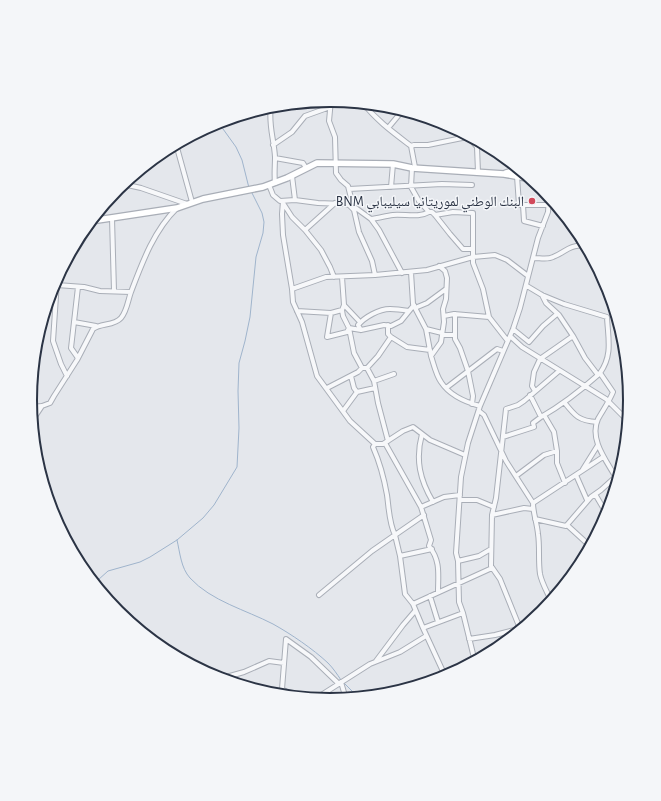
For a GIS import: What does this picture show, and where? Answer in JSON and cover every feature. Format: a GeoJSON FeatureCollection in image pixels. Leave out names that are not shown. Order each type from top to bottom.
{"type":"FeatureCollection","features":[{"type":"Feature","properties":{"kind":"street"},"geometry":{"type":"LineString","coordinates":[[273,145],[292,132],[306,116],[330,107],[329,121],[334,136],[336,173],[340,180],[348,186],[355,210],[359,232],[372,261],[376,275]]}},
{"type":"Feature","properties":{"kind":"street"},"geometry":{"type":"LineString","coordinates":[[369,110],[376,118],[412,146],[428,145],[459,137]]}},
{"type":"Feature","properties":{"kind":"street"},"geometry":{"type":"LineString","coordinates":[[270,114],[269,118],[275,158],[275,183]]}},
{"type":"Feature","properties":{"kind":"street"},"geometry":{"type":"LineString","coordinates":[[388,128],[399,115]]}},
{"type":"Feature","properties":{"kind":"street"},"geometry":{"type":"LineString","coordinates":[[412,146],[414,167],[411,187],[419,201],[429,212],[432,212],[435,215],[463,248],[472,249]]}},
{"type":"Feature","properties":{"kind":"street"},"geometry":{"type":"LineString","coordinates":[[477,146],[478,172]]}},
{"type":"Feature","properties":{"kind":"street"},"geometry":{"type":"LineString","coordinates":[[177,150],[190,203]]}},
{"type":"Feature","properties":{"kind":"street"},"geometry":{"type":"LineString","coordinates":[[275,158],[304,163],[306,168]]}},
{"type":"Feature","properties":{"kind":"street"},"geometry":{"type":"LineString","coordinates":[[100,219],[178,208],[190,203],[269,185],[292,176],[317,163],[336,162],[393,164],[517,176],[519,204],[548,205],[528,276],[527,286],[513,329],[508,338],[468,443],[461,477],[456,553],[458,561],[459,602],[473,657]]}},
{"type":"Feature","properties":{"kind":"street"},"geometry":{"type":"LineString","coordinates":[[391,188],[393,164]]}},
{"type":"Feature","properties":{"kind":"street"},"geometry":{"type":"LineString","coordinates":[[504,174],[513,171]]}},
{"type":"Feature","properties":{"kind":"street"},"geometry":{"type":"LineString","coordinates":[[292,176],[295,200]]}},
{"type":"Feature","properties":{"kind":"street"},"geometry":{"type":"LineString","coordinates":[[349,189],[472,184]]}},
{"type":"Feature","properties":{"kind":"street"},"geometry":{"type":"LineString","coordinates":[[269,185],[275,198],[283,202],[295,200],[344,204],[349,205],[371,219],[379,230],[402,273]]}},
{"type":"Feature","properties":{"kind":"street"},"geometry":{"type":"LineString","coordinates":[[131,186],[190,203]]}},
{"type":"Feature","properties":{"kind":"street"},"geometry":{"type":"LineString","coordinates":[[344,204],[351,200]]}},
{"type":"Feature","properties":{"kind":"street"},"geometry":{"type":"LineString","coordinates":[[283,202],[292,217],[306,230],[321,250],[334,277]]}},
{"type":"Feature","properties":{"kind":"street"},"geometry":{"type":"LineString","coordinates":[[283,202],[283,235],[293,302],[302,322],[317,376],[350,421],[375,444]]}},
{"type":"Feature","properties":{"kind":"street"},"geometry":{"type":"LineString","coordinates":[[306,230],[335,203]]}},
{"type":"Feature","properties":{"kind":"street"},"geometry":{"type":"LineString","coordinates":[[524,205],[524,221],[543,226]]}},
{"type":"Feature","properties":{"kind":"street"},"geometry":{"type":"LineString","coordinates":[[74,322],[96,326],[110,324],[120,320],[154,240],[169,216],[178,208]]}},
{"type":"Feature","properties":{"kind":"street"},"geometry":{"type":"LineString","coordinates":[[371,219],[393,215],[418,215],[429,212]]}},
{"type":"Feature","properties":{"kind":"street"},"geometry":{"type":"LineString","coordinates":[[435,215],[453,212],[473,213],[473,263],[483,289],[489,317],[508,338],[609,402],[623,416]]}},
{"type":"Feature","properties":{"kind":"street"},"geometry":{"type":"LineString","coordinates":[[112,218],[114,291]]}},
{"type":"Feature","properties":{"kind":"street"},"geometry":{"type":"LineString","coordinates":[[534,258],[552,258],[568,248],[580,245]]}},
{"type":"Feature","properties":{"kind":"street"},"geometry":{"type":"LineString","coordinates":[[292,289],[326,277],[376,275],[427,270],[473,257],[495,255],[507,260],[528,276]]}},
{"type":"Feature","properties":{"kind":"street"},"geometry":{"type":"LineString","coordinates":[[431,356],[440,342],[444,316],[447,278],[445,271],[439,266]]}},
{"type":"Feature","properties":{"kind":"street"},"geometry":{"type":"LineString","coordinates":[[411,272],[411,284],[415,307],[426,329],[431,356],[438,376],[446,388],[464,402],[472,404],[480,409],[516,476],[533,503],[538,534],[540,574],[549,596]]}},
{"type":"Feature","properties":{"kind":"street"},"geometry":{"type":"LineString","coordinates":[[342,277],[344,305],[342,310],[343,316],[349,328],[354,352],[374,381],[386,442],[424,515],[431,540],[429,546],[432,550],[439,570],[438,592]]}},
{"type":"Feature","properties":{"kind":"street"},"geometry":{"type":"LineString","coordinates":[[60,285],[100,291],[131,292]]}},
{"type":"Feature","properties":{"kind":"street"},"geometry":{"type":"LineString","coordinates":[[503,437],[534,427],[533,424],[542,416],[585,387],[599,374],[607,364],[609,355],[607,317],[564,304],[542,295],[527,286]]}},
{"type":"Feature","properties":{"kind":"street"},"geometry":{"type":"LineString","coordinates":[[78,287],[71,348],[78,358]]}},
{"type":"Feature","properties":{"kind":"street"},"geometry":{"type":"LineString","coordinates":[[349,328],[361,330],[401,321],[409,311],[426,303],[446,289]]}},
{"type":"Feature","properties":{"kind":"street"},"geometry":{"type":"LineString","coordinates":[[542,295],[546,303],[557,314],[573,336],[585,358],[613,392],[597,422],[596,436],[603,457],[615,474]]}},
{"type":"Feature","properties":{"kind":"street"},"geometry":{"type":"LineString","coordinates":[[54,302],[53,341],[67,376]]}},
{"type":"Feature","properties":{"kind":"street"},"geometry":{"type":"LineString","coordinates":[[344,305],[360,322]]}},
{"type":"Feature","properties":{"kind":"street"},"geometry":{"type":"LineString","coordinates":[[361,330],[358,325],[364,318],[388,308],[409,311]]}},
{"type":"Feature","properties":{"kind":"street"},"geometry":{"type":"LineString","coordinates":[[297,311],[331,313],[342,310]]}},
{"type":"Feature","properties":{"kind":"street"},"geometry":{"type":"LineString","coordinates":[[331,313],[327,336],[347,332],[349,328]]}},
{"type":"Feature","properties":{"kind":"street"},"geometry":{"type":"LineString","coordinates":[[444,316],[455,314],[489,317]]}},
{"type":"Feature","properties":{"kind":"street"},"geometry":{"type":"LineString","coordinates":[[455,314],[455,339],[465,359],[473,396],[472,404]]}},
{"type":"Feature","properties":{"kind":"street"},"geometry":{"type":"LineString","coordinates":[[513,329],[528,342],[542,326],[557,314]]}},
{"type":"Feature","properties":{"kind":"street"},"geometry":{"type":"LineString","coordinates":[[388,325],[388,334],[407,347],[430,350]]}},
{"type":"Feature","properties":{"kind":"street"},"geometry":{"type":"LineString","coordinates":[[37,406],[50,402],[78,358],[90,333],[96,326]]}},
{"type":"Feature","properties":{"kind":"street"},"geometry":{"type":"LineString","coordinates":[[426,329],[442,334],[455,335]]}},
{"type":"Feature","properties":{"kind":"street"},"geometry":{"type":"LineString","coordinates":[[535,392],[532,386],[534,372],[540,359],[573,336]]}},
{"type":"Feature","properties":{"kind":"street"},"geometry":{"type":"LineString","coordinates":[[327,388],[364,368],[378,356],[391,337]]}},
{"type":"Feature","properties":{"kind":"street"},"geometry":{"type":"LineString","coordinates":[[446,388],[497,349],[503,352]]}},
{"type":"Feature","properties":{"kind":"street"},"geometry":{"type":"LineString","coordinates":[[518,626],[500,579],[492,568],[492,515],[506,409],[518,405],[559,371]]}},
{"type":"Feature","properties":{"kind":"street"},"geometry":{"type":"LineString","coordinates":[[374,381],[394,374]]}},
{"type":"Feature","properties":{"kind":"street"},"geometry":{"type":"LineString","coordinates":[[351,376],[354,388],[357,392]]}},
{"type":"Feature","properties":{"kind":"street"},"geometry":{"type":"LineString","coordinates":[[343,411],[357,392],[375,388]]}},
{"type":"Feature","properties":{"kind":"street"},"geometry":{"type":"LineString","coordinates":[[530,395],[542,416],[554,432],[557,462],[565,483]]}},
{"type":"Feature","properties":{"kind":"street"},"geometry":{"type":"LineString","coordinates":[[564,402],[572,413],[585,422],[597,422]]}},
{"type":"Feature","properties":{"kind":"street"},"geometry":{"type":"LineString","coordinates":[[38,413],[42,406]]}},
{"type":"Feature","properties":{"kind":"street"},"geometry":{"type":"LineString","coordinates":[[375,444],[386,442],[403,431],[413,427],[430,440],[446,448],[466,455]]}},
{"type":"Feature","properties":{"kind":"street"},"geometry":{"type":"LineString","coordinates":[[422,434],[419,457],[420,473],[433,502]]}},
{"type":"Feature","properties":{"kind":"street"},"geometry":{"type":"LineString","coordinates":[[375,444],[373,447],[380,463],[392,528],[400,556],[405,594],[413,604],[443,672]]}},
{"type":"Feature","properties":{"kind":"street"},"geometry":{"type":"LineString","coordinates":[[582,471],[598,445]]}},
{"type":"Feature","properties":{"kind":"street"},"geometry":{"type":"LineString","coordinates":[[516,476],[544,455],[557,450]]}},
{"type":"Feature","properties":{"kind":"street"},"geometry":{"type":"LineString","coordinates":[[533,503],[603,457]]}},
{"type":"Feature","properties":{"kind":"street"},"geometry":{"type":"LineString","coordinates":[[576,475],[587,500]]}},
{"type":"Feature","properties":{"kind":"street"},"geometry":{"type":"LineString","coordinates":[[535,519],[566,526],[587,500],[613,480]]}},
{"type":"Feature","properties":{"kind":"street"},"geometry":{"type":"LineString","coordinates":[[595,494],[604,508]]}},
{"type":"Feature","properties":{"kind":"street"},"geometry":{"type":"LineString","coordinates":[[421,507],[444,497],[477,500],[494,507]]}},
{"type":"Feature","properties":{"kind":"street"},"geometry":{"type":"LineString","coordinates":[[492,515],[524,508],[533,509]]}},
{"type":"Feature","properties":{"kind":"street"},"geometry":{"type":"LineString","coordinates":[[319,595],[372,551],[424,515]]}},
{"type":"Feature","properties":{"kind":"street"},"geometry":{"type":"LineString","coordinates":[[567,524],[587,543]]}},
{"type":"Feature","properties":{"kind":"street"},"geometry":{"type":"LineString","coordinates":[[458,561],[479,556],[491,549]]}},
{"type":"Feature","properties":{"kind":"street"},"geometry":{"type":"LineString","coordinates":[[400,556],[432,550]]}},
{"type":"Feature","properties":{"kind":"street"},"geometry":{"type":"LineString","coordinates":[[413,604],[492,568]]}},
{"type":"Feature","properties":{"kind":"street"},"geometry":{"type":"LineString","coordinates":[[430,596],[438,622]]}},
{"type":"Feature","properties":{"kind":"street"},"geometry":{"type":"LineString","coordinates":[[376,662],[415,611]]}},
{"type":"Feature","properties":{"kind":"street"},"geometry":{"type":"LineString","coordinates":[[423,628],[463,613]]}},
{"type":"Feature","properties":{"kind":"street"},"geometry":{"type":"LineString","coordinates":[[468,639],[510,632]]}},
{"type":"Feature","properties":{"kind":"street"},"geometry":{"type":"LineString","coordinates":[[323,694],[376,662],[400,652],[426,636]]}},
{"type":"Feature","properties":{"kind":"street"},"geometry":{"type":"LineString","coordinates":[[282,689],[286,639],[311,657],[340,683],[344,693]]}},
{"type":"Feature","properties":{"kind":"street"},"geometry":{"type":"LineString","coordinates":[[230,676],[244,672],[269,661],[284,663]]}},
{"type":"Feature","properties":{"kind":"waterway"},"geometry":{"type":"LineString","coordinates":[[222,128],[236,147],[242,160],[249,188]]}},
{"type":"Feature","properties":{"kind":"waterway"},"geometry":{"type":"LineString","coordinates":[[98,580],[108,571],[140,562],[177,540],[203,518],[214,505],[237,467],[239,428],[239,363],[250,317],[256,257],[263,233],[264,222],[262,213],[251,191]]}},
{"type":"Feature","properties":{"kind":"waterway"},"geometry":{"type":"LineString","coordinates":[[177,540],[181,560],[185,570],[198,586],[218,599],[263,619],[294,637],[316,652],[328,663],[341,680]]}},
{"type":"Feature","properties":{"kind":"waterway"},"geometry":{"type":"LineString","coordinates":[[343,682],[354,693]]}},
{"type":"Feature","properties":{"kind":"place","name":"BNM البنك الوطني لموريتانيا سيليبابي"},"geometry":{"type":"Point","coordinates":[532,201]}}]}
